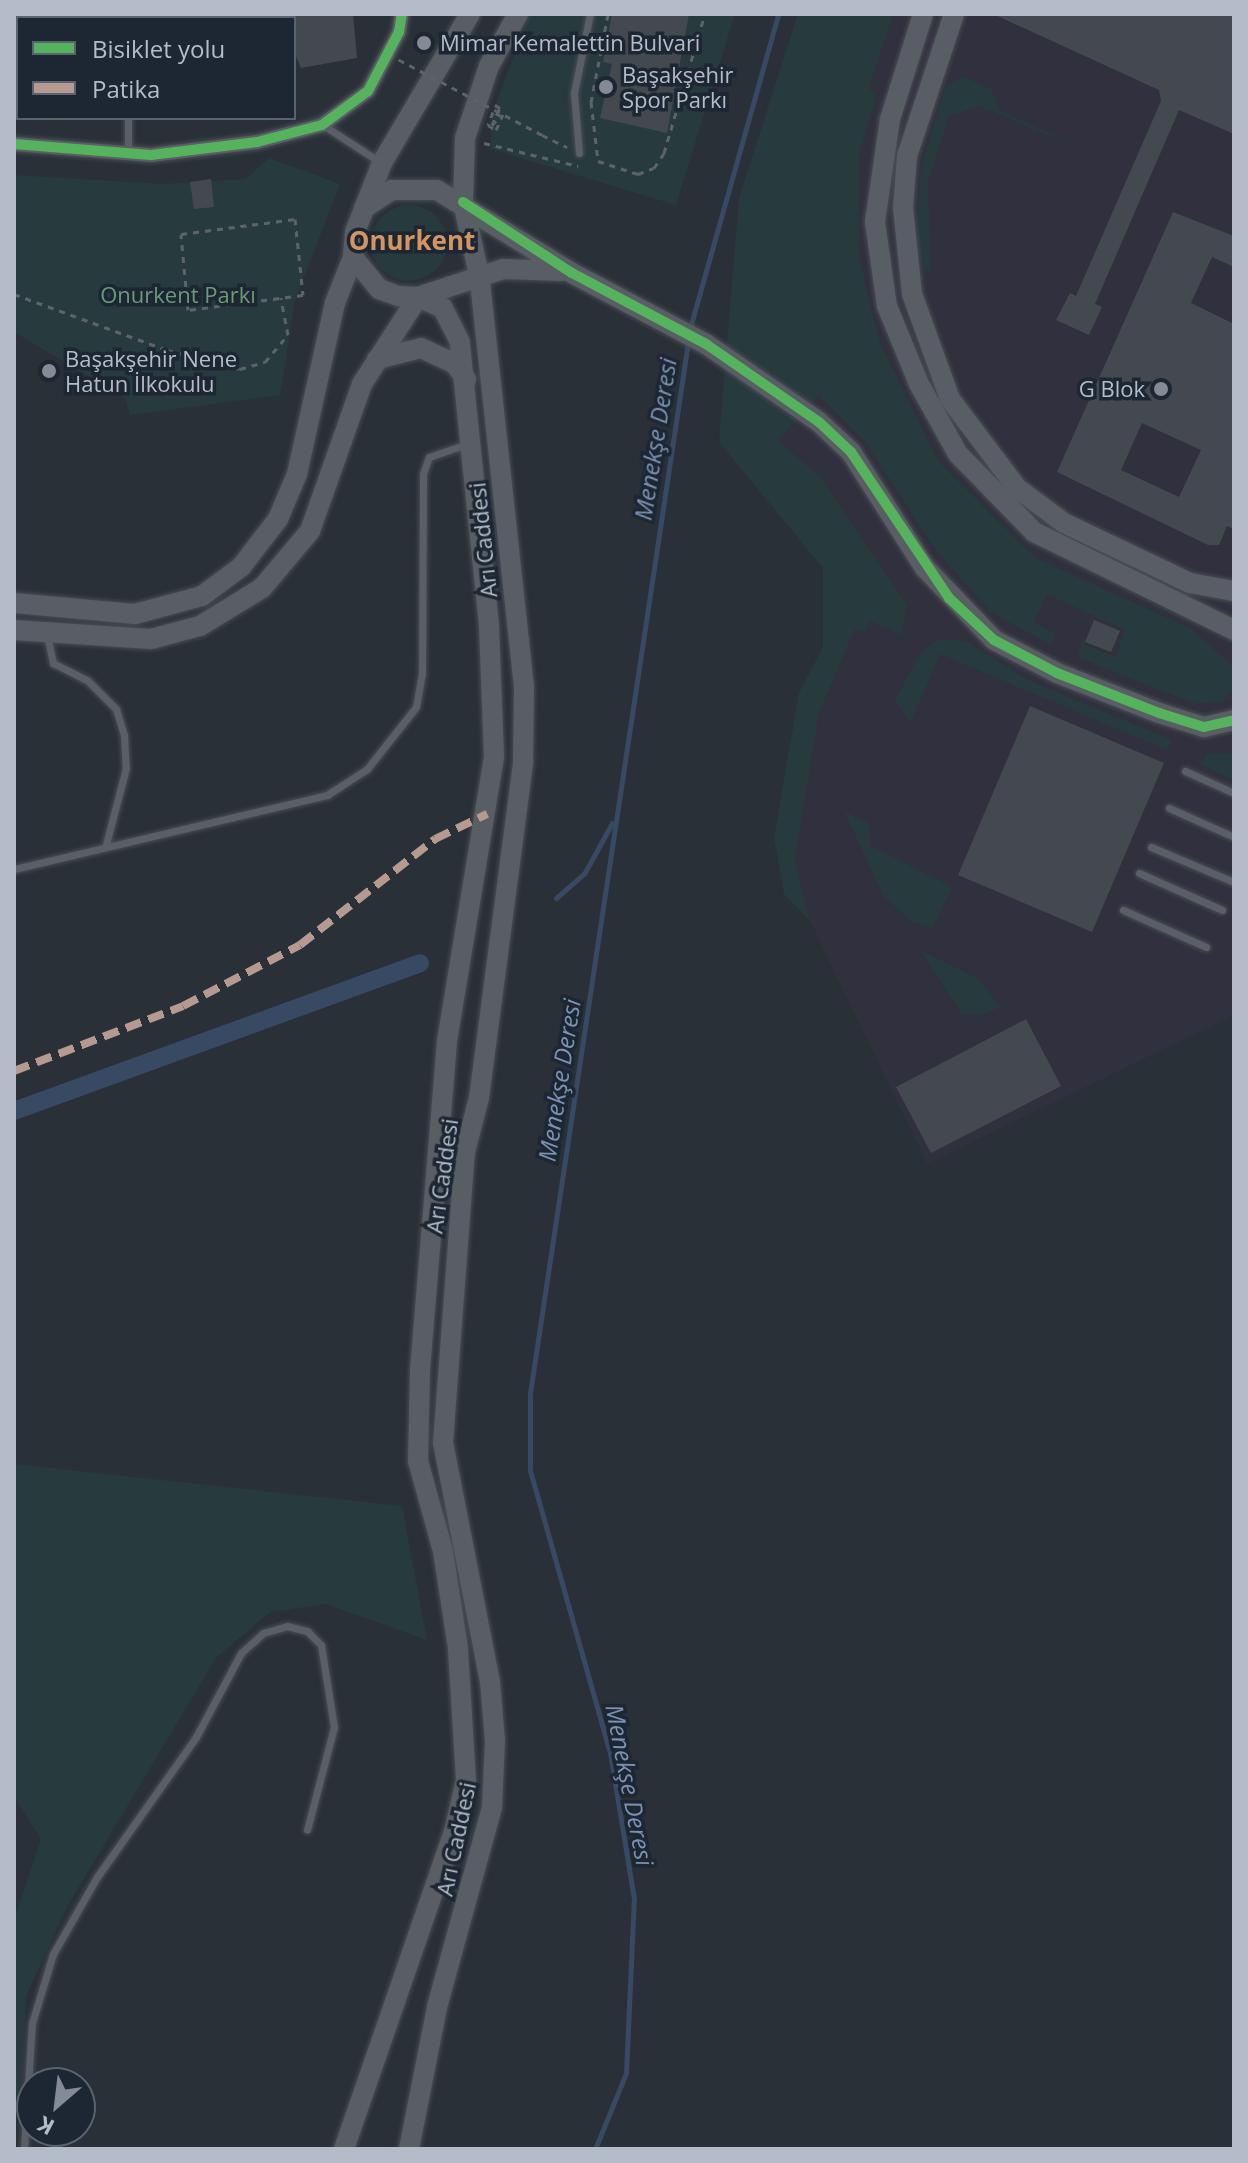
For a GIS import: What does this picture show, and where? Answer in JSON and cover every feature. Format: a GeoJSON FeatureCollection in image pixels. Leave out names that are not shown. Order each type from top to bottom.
{"type":"FeatureCollection","features":[{"type":"Feature","properties":{"kind":"main road"},"geometry":{"type":"LineString","coordinates":[[14,603],[135,614],[202,596],[241,567],[278,519],[297,474],[335,303],[353,257],[364,208],[382,163],[470,14]]}},
{"type":"Feature","properties":{"kind":"main road","name":"Arı Caddesi"},"geometry":{"type":"LineString","coordinates":[[409,2149],[437,2007],[492,1807],[495,1741],[490,1682],[443,1443],[446,1346],[465,1152],[479,1098],[523,762],[524,687],[479,275],[463,202],[465,138],[489,66],[518,14]]}},
{"type":"Feature","properties":{"kind":"main road"},"geometry":{"type":"LineString","coordinates":[[923,14],[890,119],[875,222],[887,306],[919,384],[958,454],[1034,532],[1234,630]]}},
{"type":"Feature","properties":{"kind":"main road"},"geometry":{"type":"LineString","coordinates":[[954,14],[907,156],[903,208],[912,294],[950,399],[999,468],[1064,523],[1190,583],[1234,591]]}},
{"type":"Feature","properties":{"kind":"main road"},"geometry":{"type":"LineString","coordinates":[[364,208],[378,195],[410,187],[437,190],[463,202],[572,273],[706,344],[819,422],[851,452],[949,598],[994,640],[1057,673],[1159,713],[1204,727],[1233,720]]}},
{"type":"Feature","properties":{"kind":"main road"},"geometry":{"type":"LineString","coordinates":[[353,257],[379,289],[418,297],[479,275],[539,267],[572,273]]}},
{"type":"Feature","properties":{"kind":"main road"},"geometry":{"type":"LineString","coordinates":[[14,630],[112,640],[173,635],[236,608],[262,588],[310,531],[377,359],[418,297]]}},
{"type":"Feature","properties":{"kind":"main road","name":"Arı Caddesi"},"geometry":{"type":"LineString","coordinates":[[344,2149],[454,1832],[466,1780],[456,1634],[443,1551],[418,1461],[432,1184],[447,1041],[494,757],[466,379],[454,323],[443,308],[418,297]]}},
{"type":"Feature","properties":{"kind":"main road"},"geometry":{"type":"LineString","coordinates":[[377,359],[421,348],[455,364],[466,379]]}},
{"type":"Feature","properties":{"kind":"street"},"geometry":{"type":"LineString","coordinates":[[14,144],[128,156],[257,142],[322,125],[368,91],[388,54],[402,14]]}},
{"type":"Feature","properties":{"kind":"lane"},"geometry":{"type":"LineString","coordinates":[[579,153],[574,93],[590,14]]}},
{"type":"Feature","properties":{"kind":"lane"},"geometry":{"type":"LineString","coordinates":[[128,120],[128,156]]}},
{"type":"Feature","properties":{"kind":"lane"},"geometry":{"type":"LineString","coordinates":[[322,125],[382,163]]}},
{"type":"Feature","properties":{"kind":"lane"},"geometry":{"type":"LineString","coordinates":[[14,869],[106,844],[327,795],[395,741],[416,707],[422,674],[423,474],[429,457],[470,444]]}},
{"type":"Feature","properties":{"kind":"lane"},"geometry":{"type":"LineString","coordinates":[[47,635],[53,663],[88,681],[116,709],[124,735],[126,768],[106,844]]}},
{"type":"Feature","properties":{"kind":"lane"},"geometry":{"type":"LineString","coordinates":[[1185,771],[1234,793]]}},
{"type":"Feature","properties":{"kind":"lane"},"geometry":{"type":"LineString","coordinates":[[1169,808],[1234,837]]}},
{"type":"Feature","properties":{"kind":"lane"},"geometry":{"type":"LineString","coordinates":[[1151,847],[1234,882]]}},
{"type":"Feature","properties":{"kind":"lane"},"geometry":{"type":"LineString","coordinates":[[1139,873],[1222,910]]}},
{"type":"Feature","properties":{"kind":"lane"},"geometry":{"type":"LineString","coordinates":[[1123,910],[1206,947]]}},
{"type":"Feature","properties":{"kind":"lane"},"geometry":{"type":"LineString","coordinates":[[24,2149],[32,2023],[53,1954],[97,1877],[196,1737],[241,1653],[263,1633],[287,1626],[307,1631],[321,1645],[334,1727],[307,1830]]}},
{"type":"Feature","properties":{"kind":"path"},"geometry":{"type":"LineString","coordinates":[[598,161],[591,102],[608,14]]}},
{"type":"Feature","properties":{"kind":"path"},"geometry":{"type":"LineString","coordinates":[[465,138],[576,167],[598,161],[638,174],[658,163],[705,14]]}},
{"type":"Feature","properties":{"kind":"path"},"geometry":{"type":"LineString","coordinates":[[388,54],[579,153],[576,167]]}},
{"type":"Feature","properties":{"kind":"path"},"geometry":{"type":"LineString","coordinates":[[492,125],[501,116],[493,112],[488,125],[496,130],[503,114]]}},
{"type":"Feature","properties":{"kind":"path"},"geometry":{"type":"LineString","coordinates":[[295,219],[303,295],[281,298],[188,310],[181,234],[295,219]]}},
{"type":"Feature","properties":{"kind":"path"},"geometry":{"type":"LineString","coordinates":[[14,294],[167,350],[240,369],[265,362],[288,335],[281,298]]}},
{"type":"Feature","properties":{"kind":"shaded area"},"geometry":{"type":"Polygon","coordinates":[[[861,14],[1234,14],[1234,1015],[927,1164],[810,921],[795,861],[819,713],[855,628],[778,439],[861,14]]]}},
{"type":"Feature","properties":{"kind":"green space","name":"Başakşehir Spor Parkı"},"geometry":{"type":"Polygon","coordinates":[[[530,14],[735,14],[676,205],[491,149],[491,117],[530,14]]]}},
{"type":"Feature","properties":{"kind":"green space"},"geometry":{"type":"Polygon","coordinates":[[[798,14],[893,14],[869,88],[876,96],[859,154],[859,257],[880,343],[938,461],[1035,558],[1192,629],[1234,668],[1234,687],[1222,702],[1195,704],[1077,657],[1084,635],[1086,646],[1116,657],[1125,630],[1047,594],[1034,623],[1055,633],[1051,645],[989,611],[932,545],[866,443],[819,396],[778,440],[820,477],[907,605],[901,635],[870,621],[865,632],[855,629],[819,713],[795,861],[810,921],[784,894],[774,838],[799,693],[823,647],[823,568],[719,442],[739,198],[798,14]]]}},
{"type":"Feature","properties":{"kind":"green space"},"geometry":{"type":"Polygon","coordinates":[[[963,76],[992,90],[999,109],[1084,150],[979,106],[949,116],[928,182],[931,272],[922,269],[916,240],[921,167],[945,87],[963,76]]]}},
{"type":"Feature","properties":{"kind":"green space","name":"Onurkent Parkı"},"geometry":{"type":"Polygon","coordinates":[[[269,158],[340,184],[295,301],[280,395],[130,415],[125,398],[14,332],[14,175],[163,184],[246,179],[269,158]]]}},
{"type":"Feature","properties":{"kind":"green space"},"geometry":{"type":"Polygon","coordinates":[[[402,205],[416,205],[430,211],[441,222],[447,243],[444,258],[436,270],[416,281],[402,281],[388,275],[377,264],[371,250],[371,236],[377,222],[388,211],[402,205]]]}},
{"type":"Feature","properties":{"kind":"green space"},"geometry":{"type":"Polygon","coordinates":[[[941,638],[968,642],[1028,680],[1172,740],[1167,750],[940,654],[910,724],[895,699],[921,652],[941,638]]]}},
{"type":"Feature","properties":{"kind":"green space"},"geometry":{"type":"Polygon","coordinates":[[[1207,753],[1234,754],[1234,780],[1200,765],[1207,753]]]}},
{"type":"Feature","properties":{"kind":"green space"},"geometry":{"type":"Polygon","coordinates":[[[844,811],[869,823],[871,846],[952,887],[933,928],[912,922],[884,897],[844,811]]]}},
{"type":"Feature","properties":{"kind":"green space"},"geometry":{"type":"Polygon","coordinates":[[[920,950],[977,978],[1001,1007],[982,1015],[962,1014],[920,950]]]}},
{"type":"Feature","properties":{"kind":"green space"},"geometry":{"type":"Polygon","coordinates":[[[14,1464],[402,1506],[427,1640],[326,1604],[270,1612],[216,1658],[67,1907],[26,1996],[23,2067],[16,2067],[14,2124],[14,1920],[41,1839],[14,1796],[14,1464]]]}},
{"type":"Feature","properties":{"kind":"building"},"geometry":{"type":"Polygon","coordinates":[[[353,14],[357,58],[301,68],[296,57],[294,16],[353,14]]]}},
{"type":"Feature","properties":{"kind":"building"},"geometry":{"type":"Polygon","coordinates":[[[612,14],[689,14],[667,133],[600,118],[612,64],[603,62],[612,14]]]}},
{"type":"Feature","properties":{"kind":"building"},"geometry":{"type":"Polygon","coordinates":[[[993,14],[1234,14],[1234,134],[1179,110],[1095,304],[1102,307],[1089,335],[1056,320],[1070,293],[1076,296],[1161,101],[1159,90],[993,14]]]}},
{"type":"Feature","properties":{"kind":"building"},"geometry":{"type":"Polygon","coordinates":[[[211,179],[214,207],[194,209],[190,182],[211,179]]]}},
{"type":"Feature","properties":{"kind":"building","name":"G Blok"},"geometry":{"type":"Polygon","coordinates":[[[1173,212],[1234,236],[1234,267],[1212,257],[1191,303],[1234,324],[1234,529],[1227,526],[1219,545],[1208,545],[1057,472],[1173,212]],[[1142,423],[1121,470],[1179,497],[1201,450],[1142,423]]]}},
{"type":"Feature","properties":{"kind":"building"},"geometry":{"type":"Polygon","coordinates":[[[1094,620],[1120,631],[1111,652],[1085,642],[1094,620]]]}},
{"type":"Feature","properties":{"kind":"building"},"geometry":{"type":"Polygon","coordinates":[[[1030,706],[1164,763],[1092,932],[958,875],[1030,706]]]}},
{"type":"Feature","properties":{"kind":"building"},"geometry":{"type":"Polygon","coordinates":[[[1026,1019],[1061,1086],[931,1153],[896,1087],[1026,1019]]]}},
{"type":"Feature","properties":{"kind":"waterway","name":"Menekşe Deresi"},"geometry":{"type":"LineString","coordinates":[[690,328],[778,14]]}},
{"type":"Feature","properties":{"kind":"waterway","name":"Menekşe Deresi"},"geometry":{"type":"LineString","coordinates":[[595,2149],[626,2073],[634,1899],[610,1753],[530,1471],[530,1393],[688,342]]}},
{"type":"Feature","properties":{"kind":"waterway"},"geometry":{"type":"LineString","coordinates":[[556,898],[584,874],[612,823]]}},
{"type":"Feature","properties":{"kind":"waterway"},"geometry":{"type":"LineString","coordinates":[[14,1111],[420,963]]}},
{"type":"Feature","properties":{"kind":"marked path"},"geometry":{"type":"LineString","coordinates":[[14,1071],[183,1006],[300,945],[435,839],[487,814]]}},
{"type":"Feature","properties":{"kind":"cycle path"},"geometry":{"type":"LineString","coordinates":[[14,144],[151,155],[257,142],[322,125],[368,91],[399,32],[402,14]]}},
{"type":"Feature","properties":{"kind":"cycle path"},"geometry":{"type":"LineString","coordinates":[[463,202],[572,273],[706,344],[819,422],[851,452],[949,598],[994,640],[1057,673],[1159,713],[1204,727],[1234,720]]}},
{"type":"Feature","properties":{"kind":"place","name":"Mimar Kemalettin Bulvari"},"geometry":{"type":"Point","coordinates":[424,43]}},
{"type":"Feature","properties":{"kind":"place","name":"Başakşehir Spor Parkı"},"geometry":{"type":"Point","coordinates":[606,87]}},
{"type":"Feature","properties":{"kind":"place","name":"Başakşehir Nene Hatun İlkokulu"},"geometry":{"type":"Point","coordinates":[49,371]}},
{"type":"Feature","properties":{"kind":"place","name":"G Blok"},"geometry":{"type":"Point","coordinates":[1161,389]}},
{"type":"Feature","properties":{"kind":"district","name":"Onurkent"},"geometry":{"type":"Point","coordinates":[412,241]}}]}
